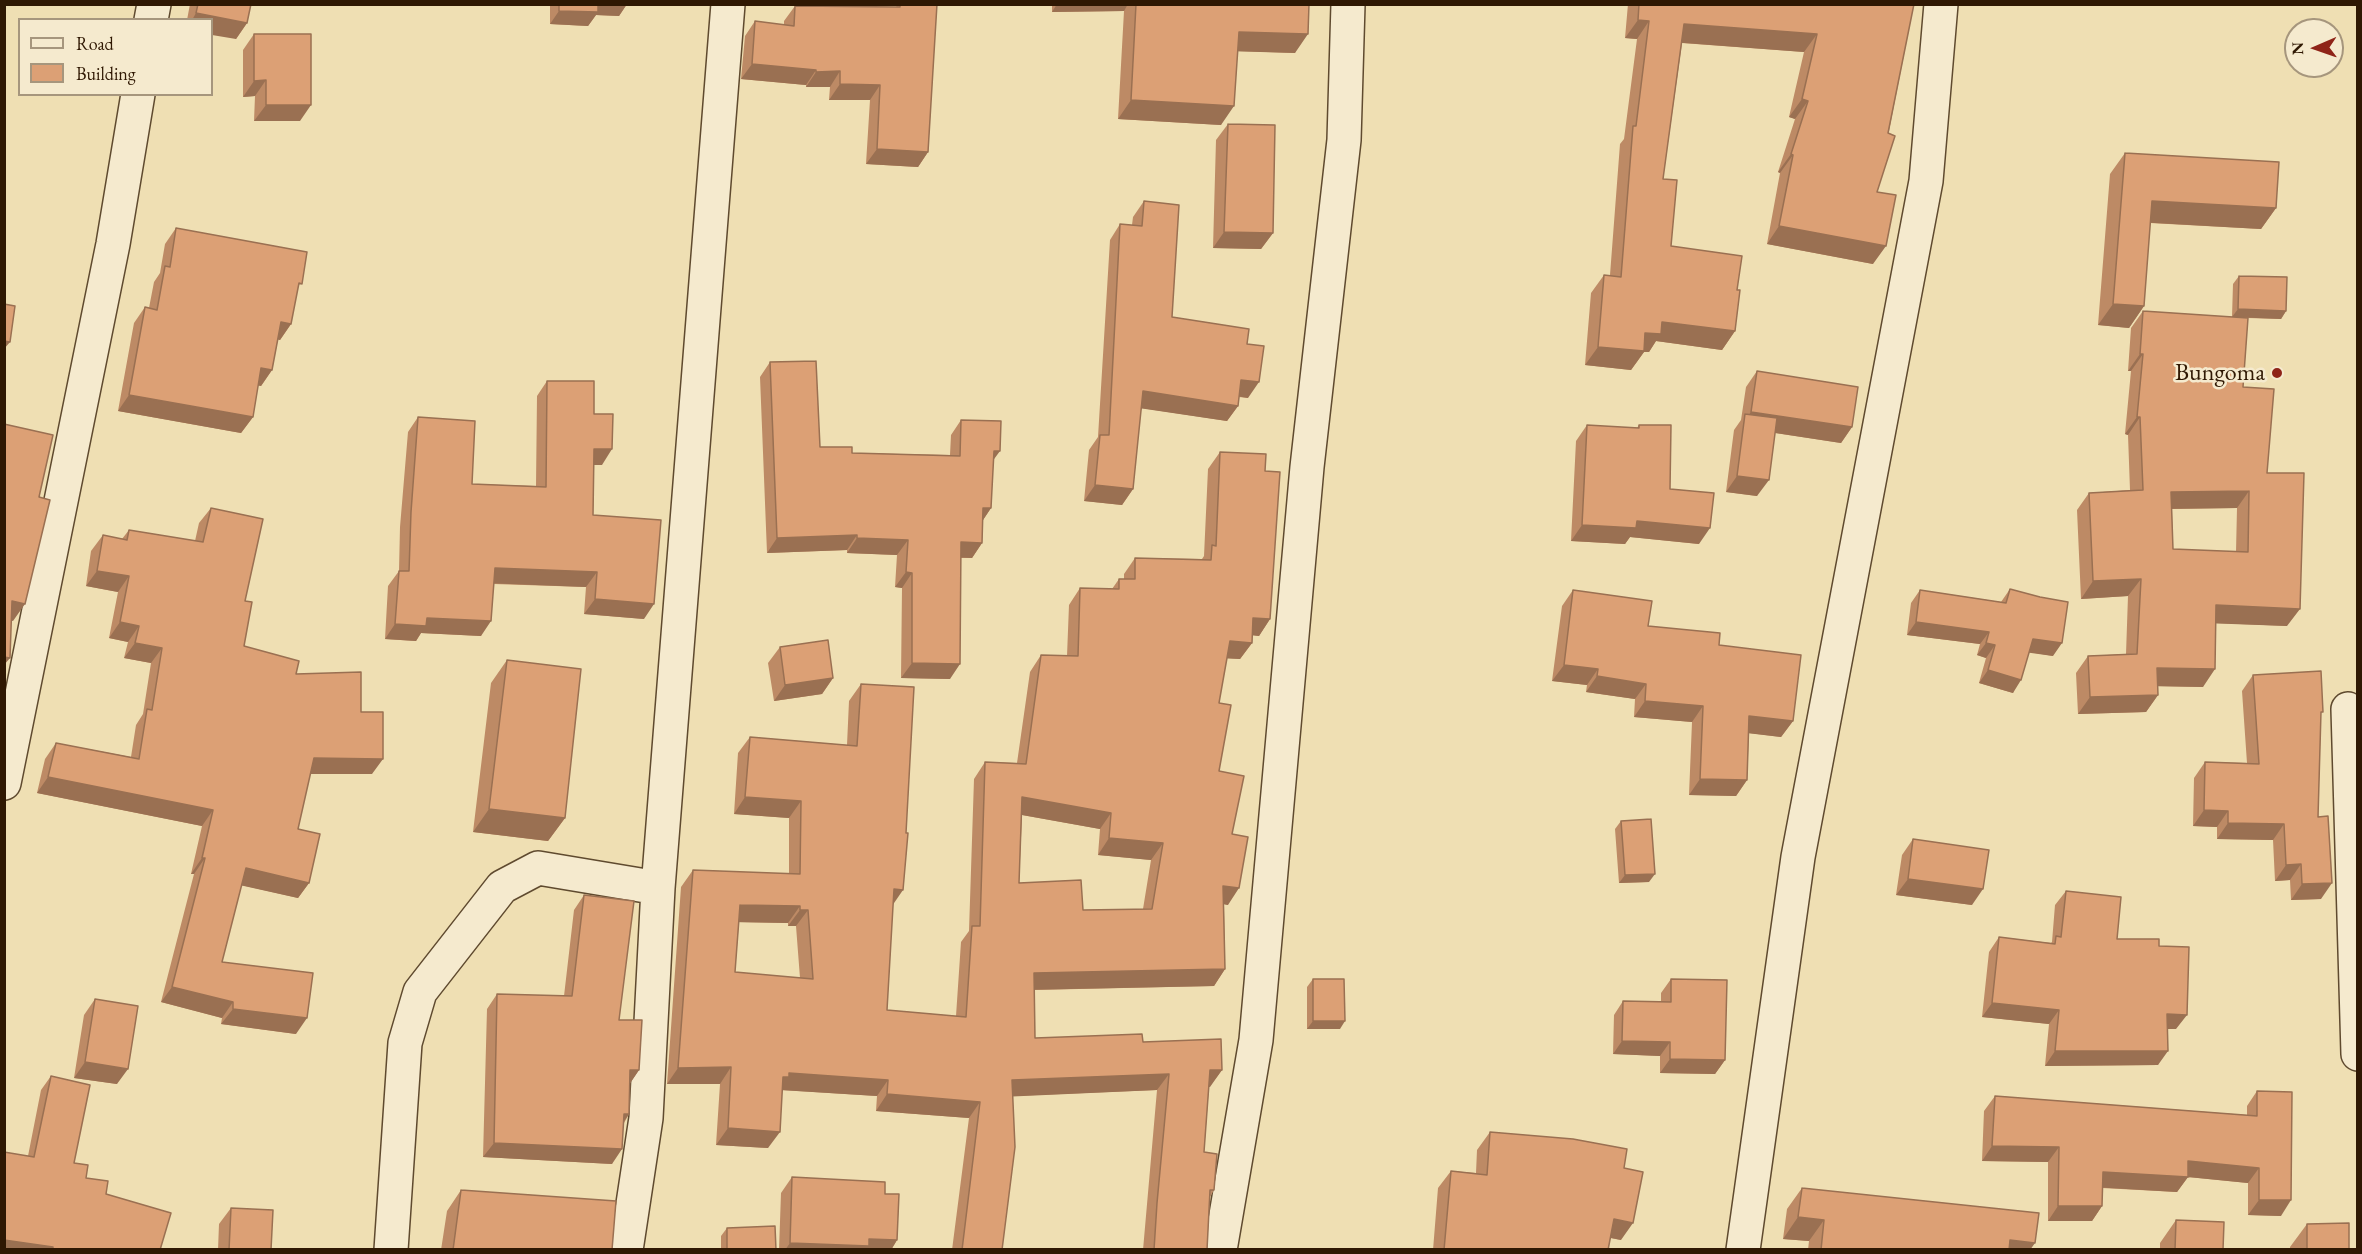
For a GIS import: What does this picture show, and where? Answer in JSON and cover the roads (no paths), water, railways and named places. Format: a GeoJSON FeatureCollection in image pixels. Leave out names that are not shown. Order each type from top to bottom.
{"type":"FeatureCollection","features":[{"type":"Feature","properties":{"kind":"street"},"geometry":{"type":"LineString","coordinates":[[626,1250],[646,1118],[658,888],[728,4]]}},
{"type":"Feature","properties":{"kind":"street"},"geometry":{"type":"LineString","coordinates":[[1220,1250],[1256,1040],[1307,467],[1344,140],[1348,4]]}},
{"type":"Feature","properties":{"kind":"street"},"geometry":{"type":"LineString","coordinates":[[1743,1250],[1798,857],[1926,181],[1941,4]]}},
{"type":"Feature","properties":{"kind":"street"},"geometry":{"type":"LineString","coordinates":[[4,783],[111,256],[138,96]]}},
{"type":"Feature","properties":{"kind":"street"},"geometry":{"type":"LineString","coordinates":[[2348,709],[2358,1054]]}},
{"type":"Feature","properties":{"kind":"street"},"geometry":{"type":"LineString","coordinates":[[391,1250],[405,1043],[420,992],[502,887],[538,868],[658,888]]}},
{"type":"Feature","properties":{"kind":"place","name":"Bungoma"},"geometry":{"type":"Point","coordinates":[2277,373]}}]}
